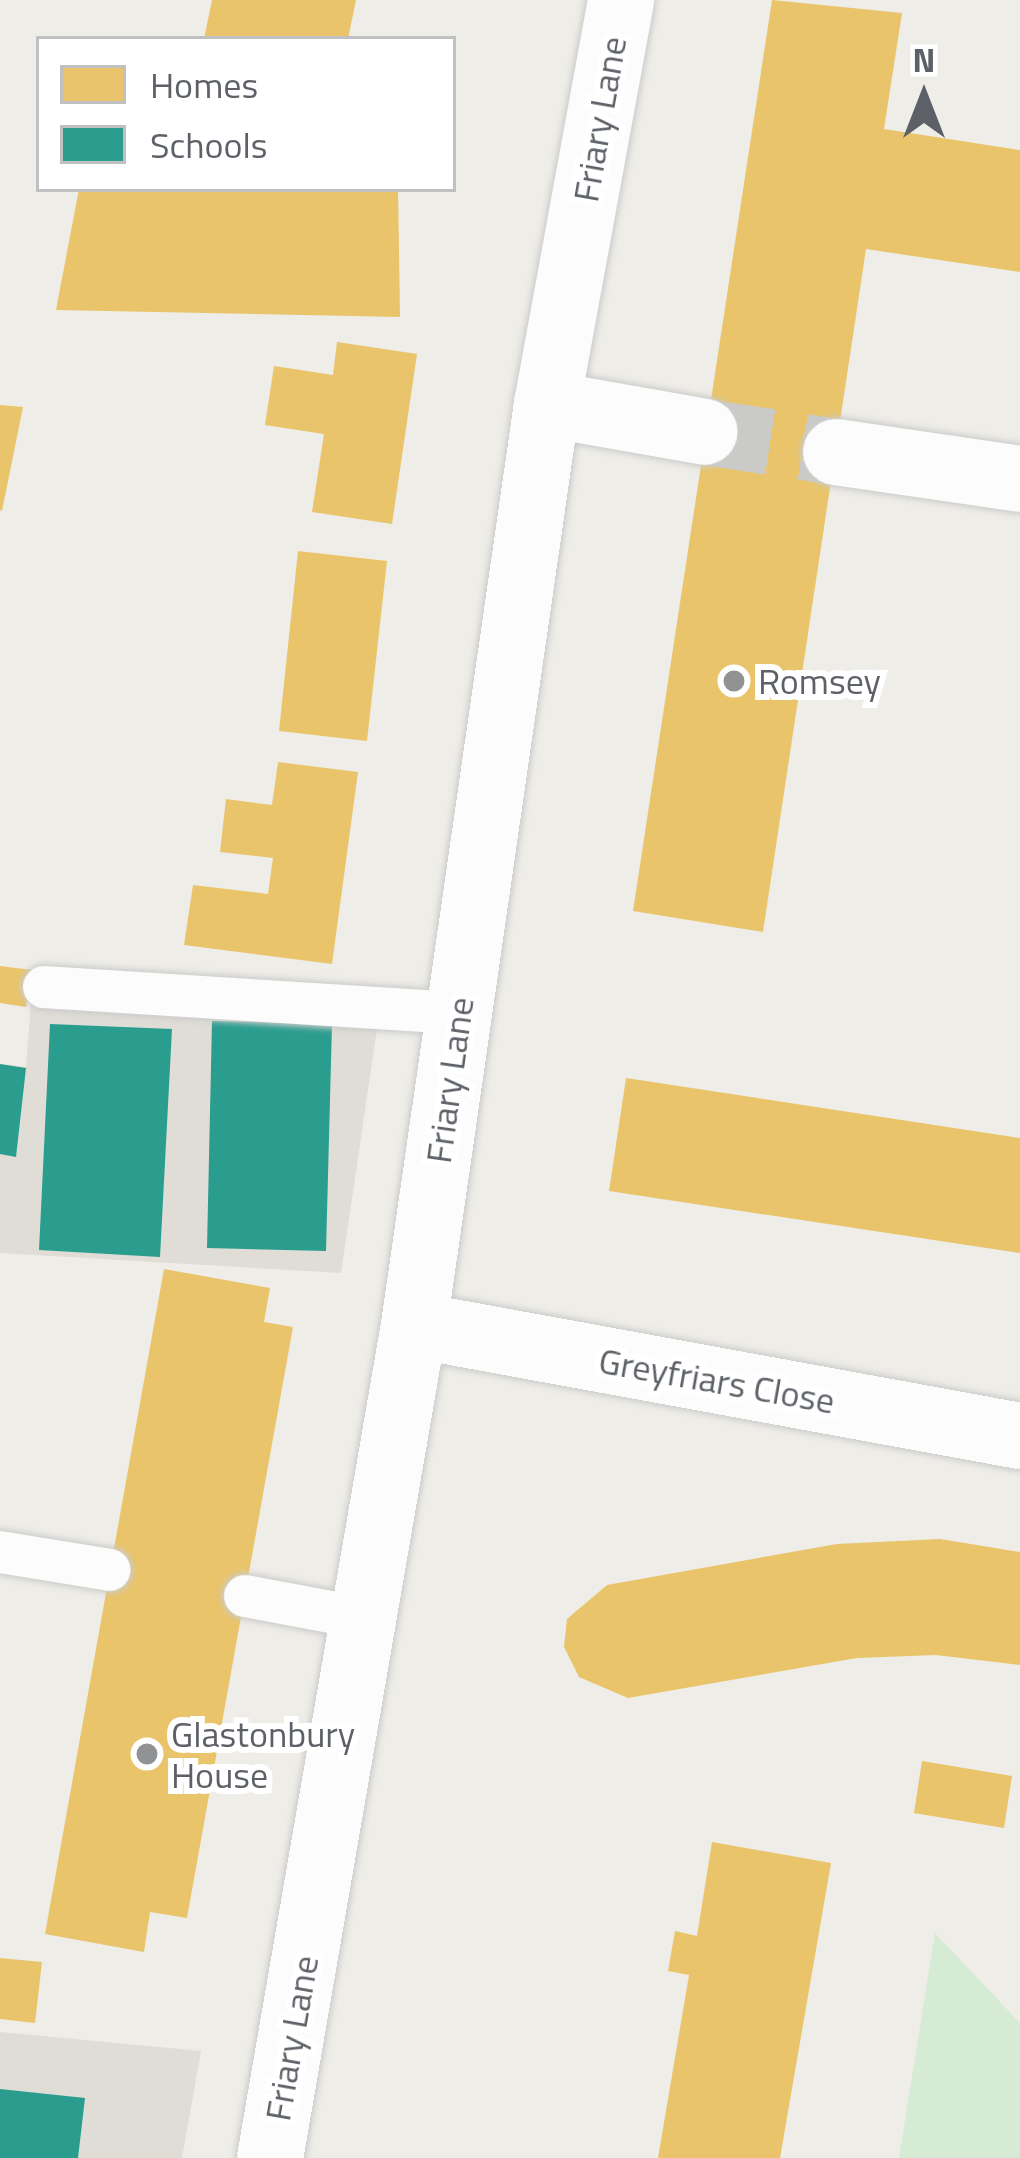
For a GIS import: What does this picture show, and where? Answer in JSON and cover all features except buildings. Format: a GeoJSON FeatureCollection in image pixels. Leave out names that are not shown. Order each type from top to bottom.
{"type":"FeatureCollection","features":[{"type":"Feature","properties":{"kind":"street","name":"Friary Lane"},"geometry":{"type":"LineString","coordinates":[[270,2158],[414,1325],[547,404],[621,0]]}},
{"type":"Feature","properties":{"kind":"street"},"geometry":{"type":"LineString","coordinates":[[547,404],[705,432]]}},
{"type":"Feature","properties":{"kind":"street"},"geometry":{"type":"LineString","coordinates":[[836,452],[1020,479]]}},
{"type":"Feature","properties":{"kind":"street","name":"Greyfriars Close"},"geometry":{"type":"LineString","coordinates":[[414,1325],[1020,1436]]}},
{"type":"Feature","properties":{"kind":"lane"},"geometry":{"type":"LineString","coordinates":[[44,987],[459,1013]]}},
{"type":"Feature","properties":{"kind":"lane"},"geometry":{"type":"LineString","coordinates":[[0,1552],[110,1570]]}},
{"type":"Feature","properties":{"kind":"lane"},"geometry":{"type":"LineString","coordinates":[[245,1596],[362,1618]]}},
{"type":"Feature","properties":{"kind":"shaded area"},"geometry":{"type":"Polygon","coordinates":[[[31,1003],[378,1022],[341,1273],[0,1253],[0,1064],[26,1067],[31,1003]]]}},
{"type":"Feature","properties":{"kind":"shaded area"},"geometry":{"type":"Polygon","coordinates":[[[0,2032],[201,2051],[182,2158],[0,2158],[0,2032]]]}},
{"type":"Feature","properties":{"kind":"green space"},"geometry":{"type":"Polygon","coordinates":[[[935,1933],[1020,2023],[1020,2158],[899,2158],[935,1933]]]}},
{"type":"Feature","properties":{"kind":"tunnel"},"geometry":{"type":"LineString","coordinates":[[705,432],[836,452]]}},
{"type":"Feature","properties":{"kind":"place","name":"Romsey"},"geometry":{"type":"Point","coordinates":[734,681]}},
{"type":"Feature","properties":{"kind":"place","name":"Glastonbury House"},"geometry":{"type":"Point","coordinates":[147,1754]}}]}
